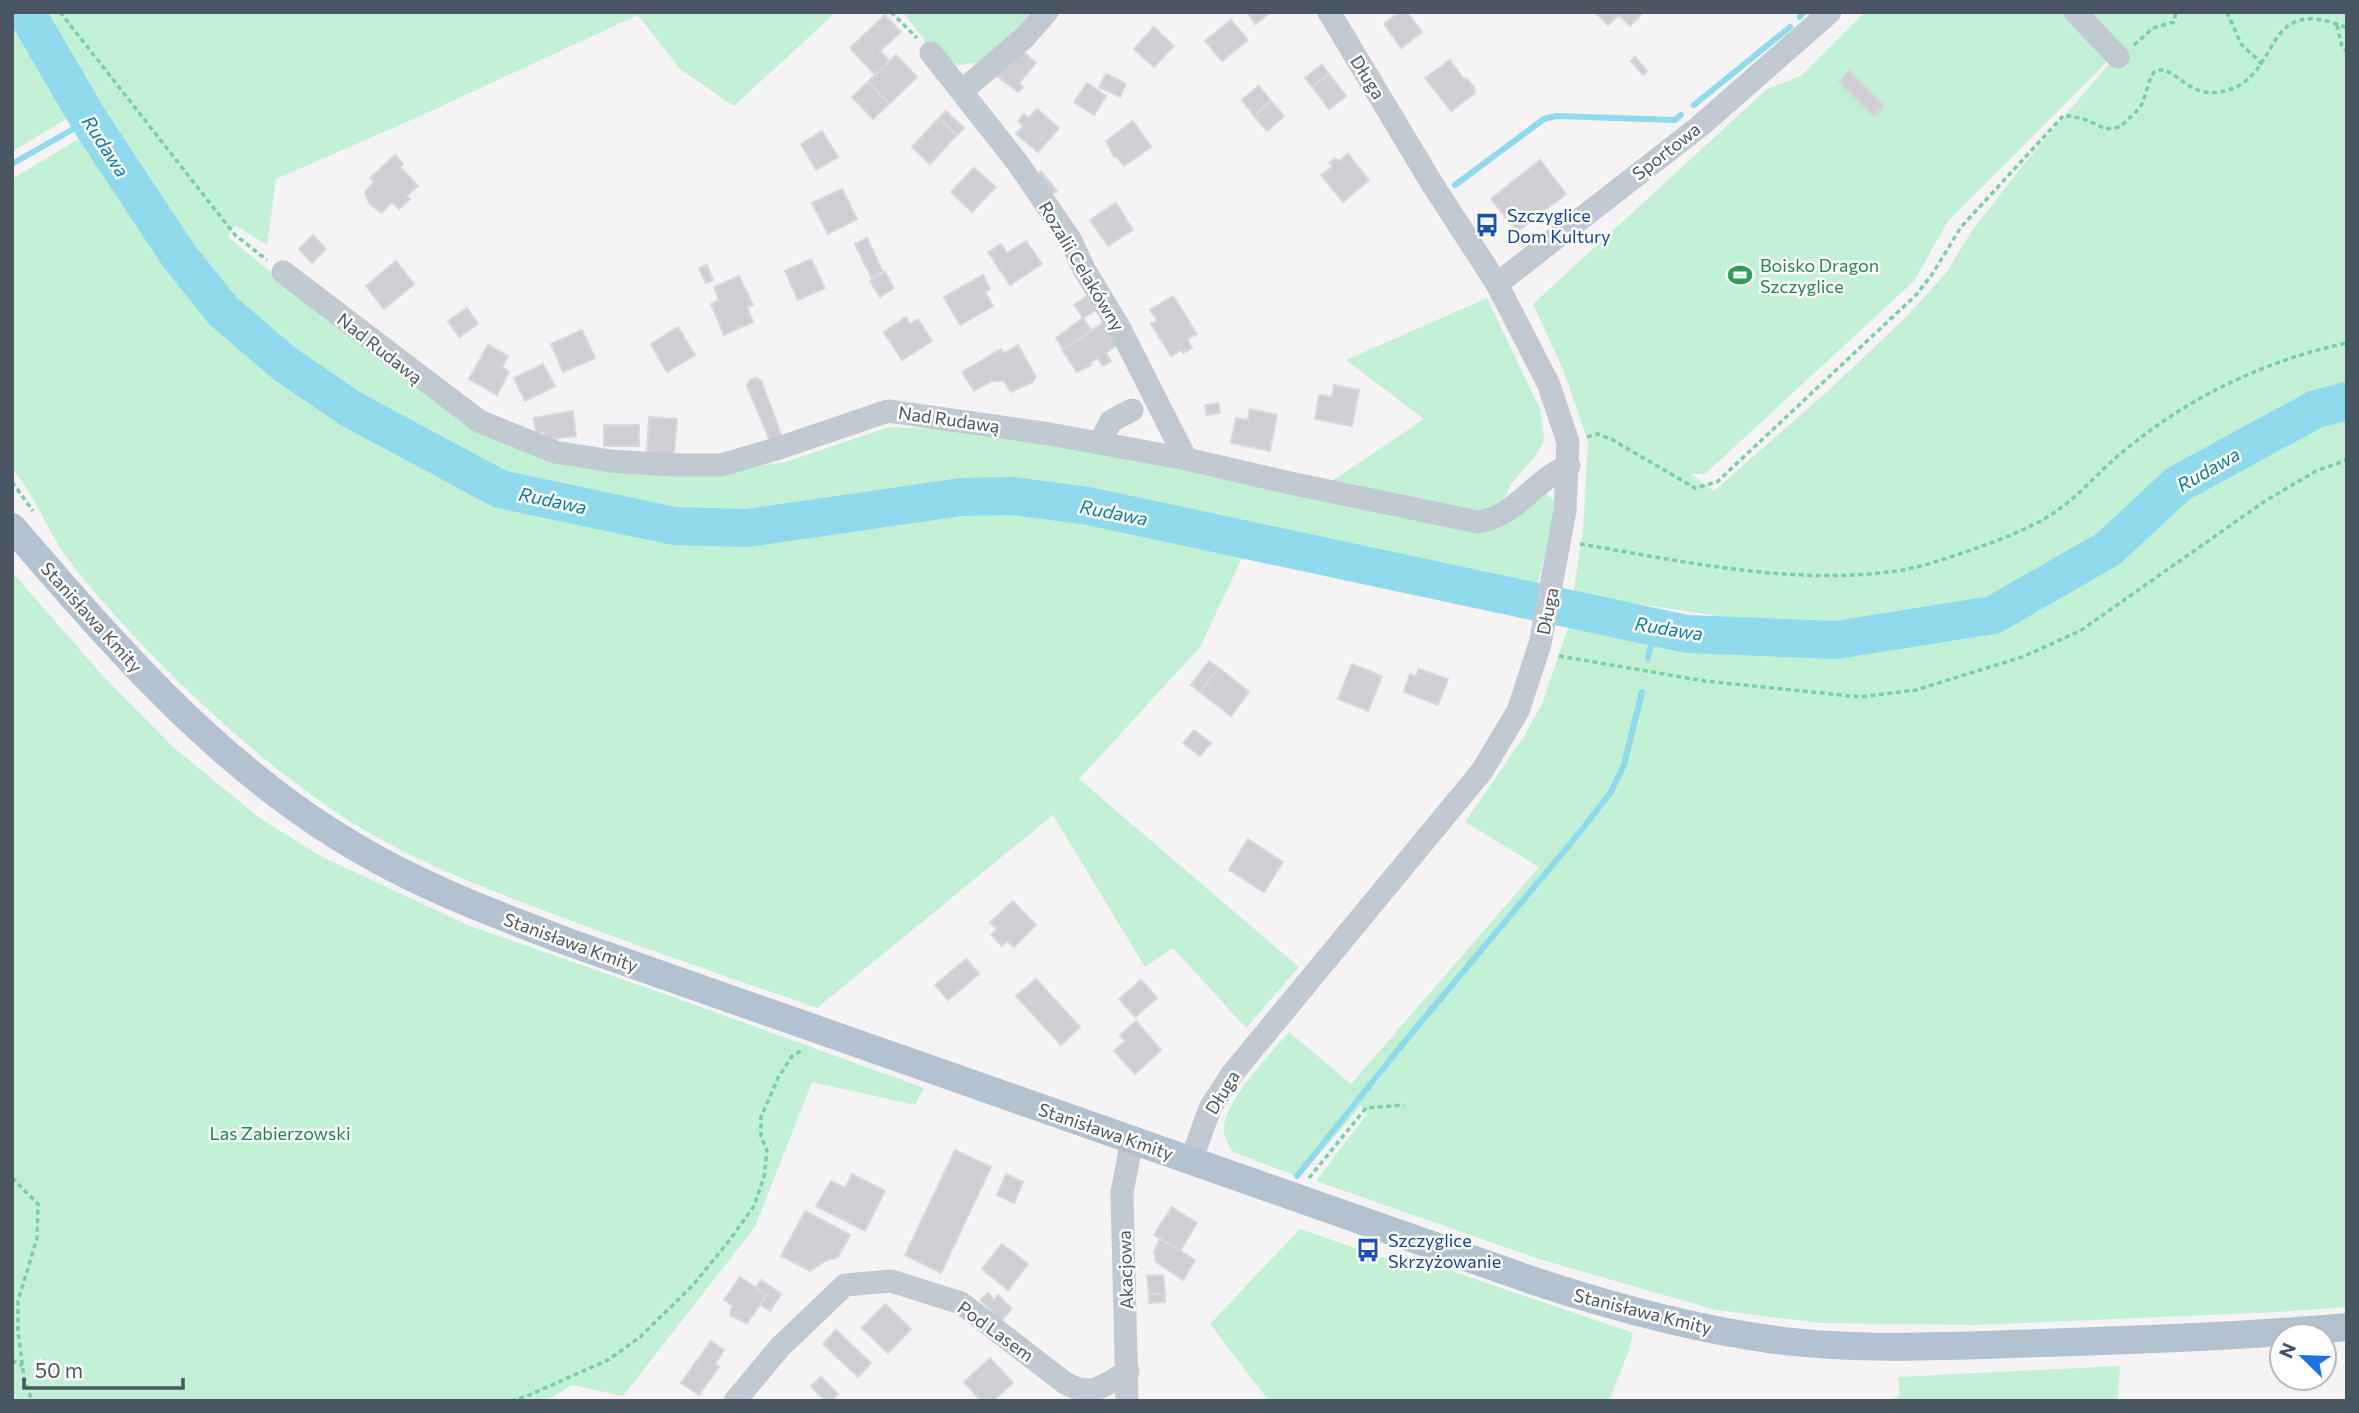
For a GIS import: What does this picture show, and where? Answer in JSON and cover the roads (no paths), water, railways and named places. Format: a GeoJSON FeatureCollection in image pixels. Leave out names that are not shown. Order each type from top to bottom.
{"type":"FeatureCollection","features":[{"type":"Feature","properties":{"kind":"main road","name":"Stanisława Kmity"},"geometry":{"type":"LineString","coordinates":[[24,521],[122,651],[207,738],[299,810],[392,867],[456,898],[550,935],[1581,1297],[1674,1322],[1775,1339],[1890,1347],[2221,1336],[2347,1327]]}},
{"type":"Feature","properties":{"kind":"street"},"geometry":{"type":"LineString","coordinates":[[962,91],[1025,37],[1046,12]]}},
{"type":"Feature","properties":{"kind":"street","name":"Długa"},"geometry":{"type":"LineString","coordinates":[[1191,1161],[1210,1108],[1232,1074],[1482,771],[1518,711],[1547,649],[1556,562],[1565,511],[1568,442],[1548,383],[1497,284],[1431,182],[1329,12]]}},
{"type":"Feature","properties":{"kind":"street","name":"Sportowa"},"geometry":{"type":"LineString","coordinates":[[1497,284],[1700,126],[1829,12]]}},
{"type":"Feature","properties":{"kind":"street"},"geometry":{"type":"LineString","coordinates":[[2075,12],[2118,57]]}},
{"type":"Feature","properties":{"kind":"street","name":"Rozalii Celakówny"},"geometry":{"type":"LineString","coordinates":[[931,53],[1017,162],[1070,239],[1084,269],[1126,339],[1186,459]]}},
{"type":"Feature","properties":{"kind":"street","name":"Nad Rudawą"},"geometry":{"type":"LineString","coordinates":[[283,272],[479,421],[555,452],[611,461],[721,465],[888,411],[962,420],[1186,459],[1478,522],[1497,518],[1507,512],[1545,478],[1569,466]]}},
{"type":"Feature","properties":{"kind":"street"},"geometry":{"type":"LineString","coordinates":[[1100,443],[1111,421],[1132,410]]}},
{"type":"Feature","properties":{"kind":"street","name":"Akacjowa"},"geometry":{"type":"LineString","coordinates":[[1127,1401],[1122,1192],[1132,1141]]}},
{"type":"Feature","properties":{"kind":"street","name":"Pod Lasem"},"geometry":{"type":"LineString","coordinates":[[735,1401],[780,1347],[845,1285],[891,1281],[961,1303],[1065,1383],[1078,1390],[1088,1391],[1102,1387],[1128,1371]]}},
{"type":"Feature","properties":{"kind":"waterway","name":"Rudawa"},"geometry":{"type":"LineString","coordinates":[[26,12],[89,120],[179,256],[223,311],[285,364],[351,409],[500,489],[674,526],[747,528],[961,497],[1014,496],[1088,506],[1687,634],[1836,640],[1993,615],[2108,549],[2178,484],[2316,409],[2347,401]]}},
{"type":"Feature","properties":{"kind":"waterway"},"geometry":{"type":"LineString","coordinates":[[1800,17],[1804,12]]}},
{"type":"Feature","properties":{"kind":"waterway"},"geometry":{"type":"LineString","coordinates":[[1694,105],[1790,27]]}},
{"type":"Feature","properties":{"kind":"waterway"},"geometry":{"type":"LineString","coordinates":[[1455,185],[1544,119],[1556,116],[1675,120],[1681,115]]}},
{"type":"Feature","properties":{"kind":"waterway"},"geometry":{"type":"LineString","coordinates":[[12,164],[89,120]]}},
{"type":"Feature","properties":{"kind":"waterway"},"geometry":{"type":"LineString","coordinates":[[1648,658],[1655,627]]}},
{"type":"Feature","properties":{"kind":"waterway"},"geometry":{"type":"LineString","coordinates":[[1297,1176],[1611,792],[1624,765],[1642,692]]}},
{"type":"Feature","properties":{"kind":"place","name":"Szczyglice Dom Kultury"},"geometry":{"type":"Point","coordinates":[1487,225]}},
{"type":"Feature","properties":{"kind":"place","name":"Boisko Dragon Szczyglice"},"geometry":{"type":"Point","coordinates":[1740,275]}},
{"type":"Feature","properties":{"kind":"place","name":"Szczyglice Skrzyżowanie"},"geometry":{"type":"Point","coordinates":[1368,1250]}},
{"type":"Feature","properties":{"kind":"park label","name":"Las Zabierzowski"},"geometry":{"type":"Point","coordinates":[280,1133]}}]}
